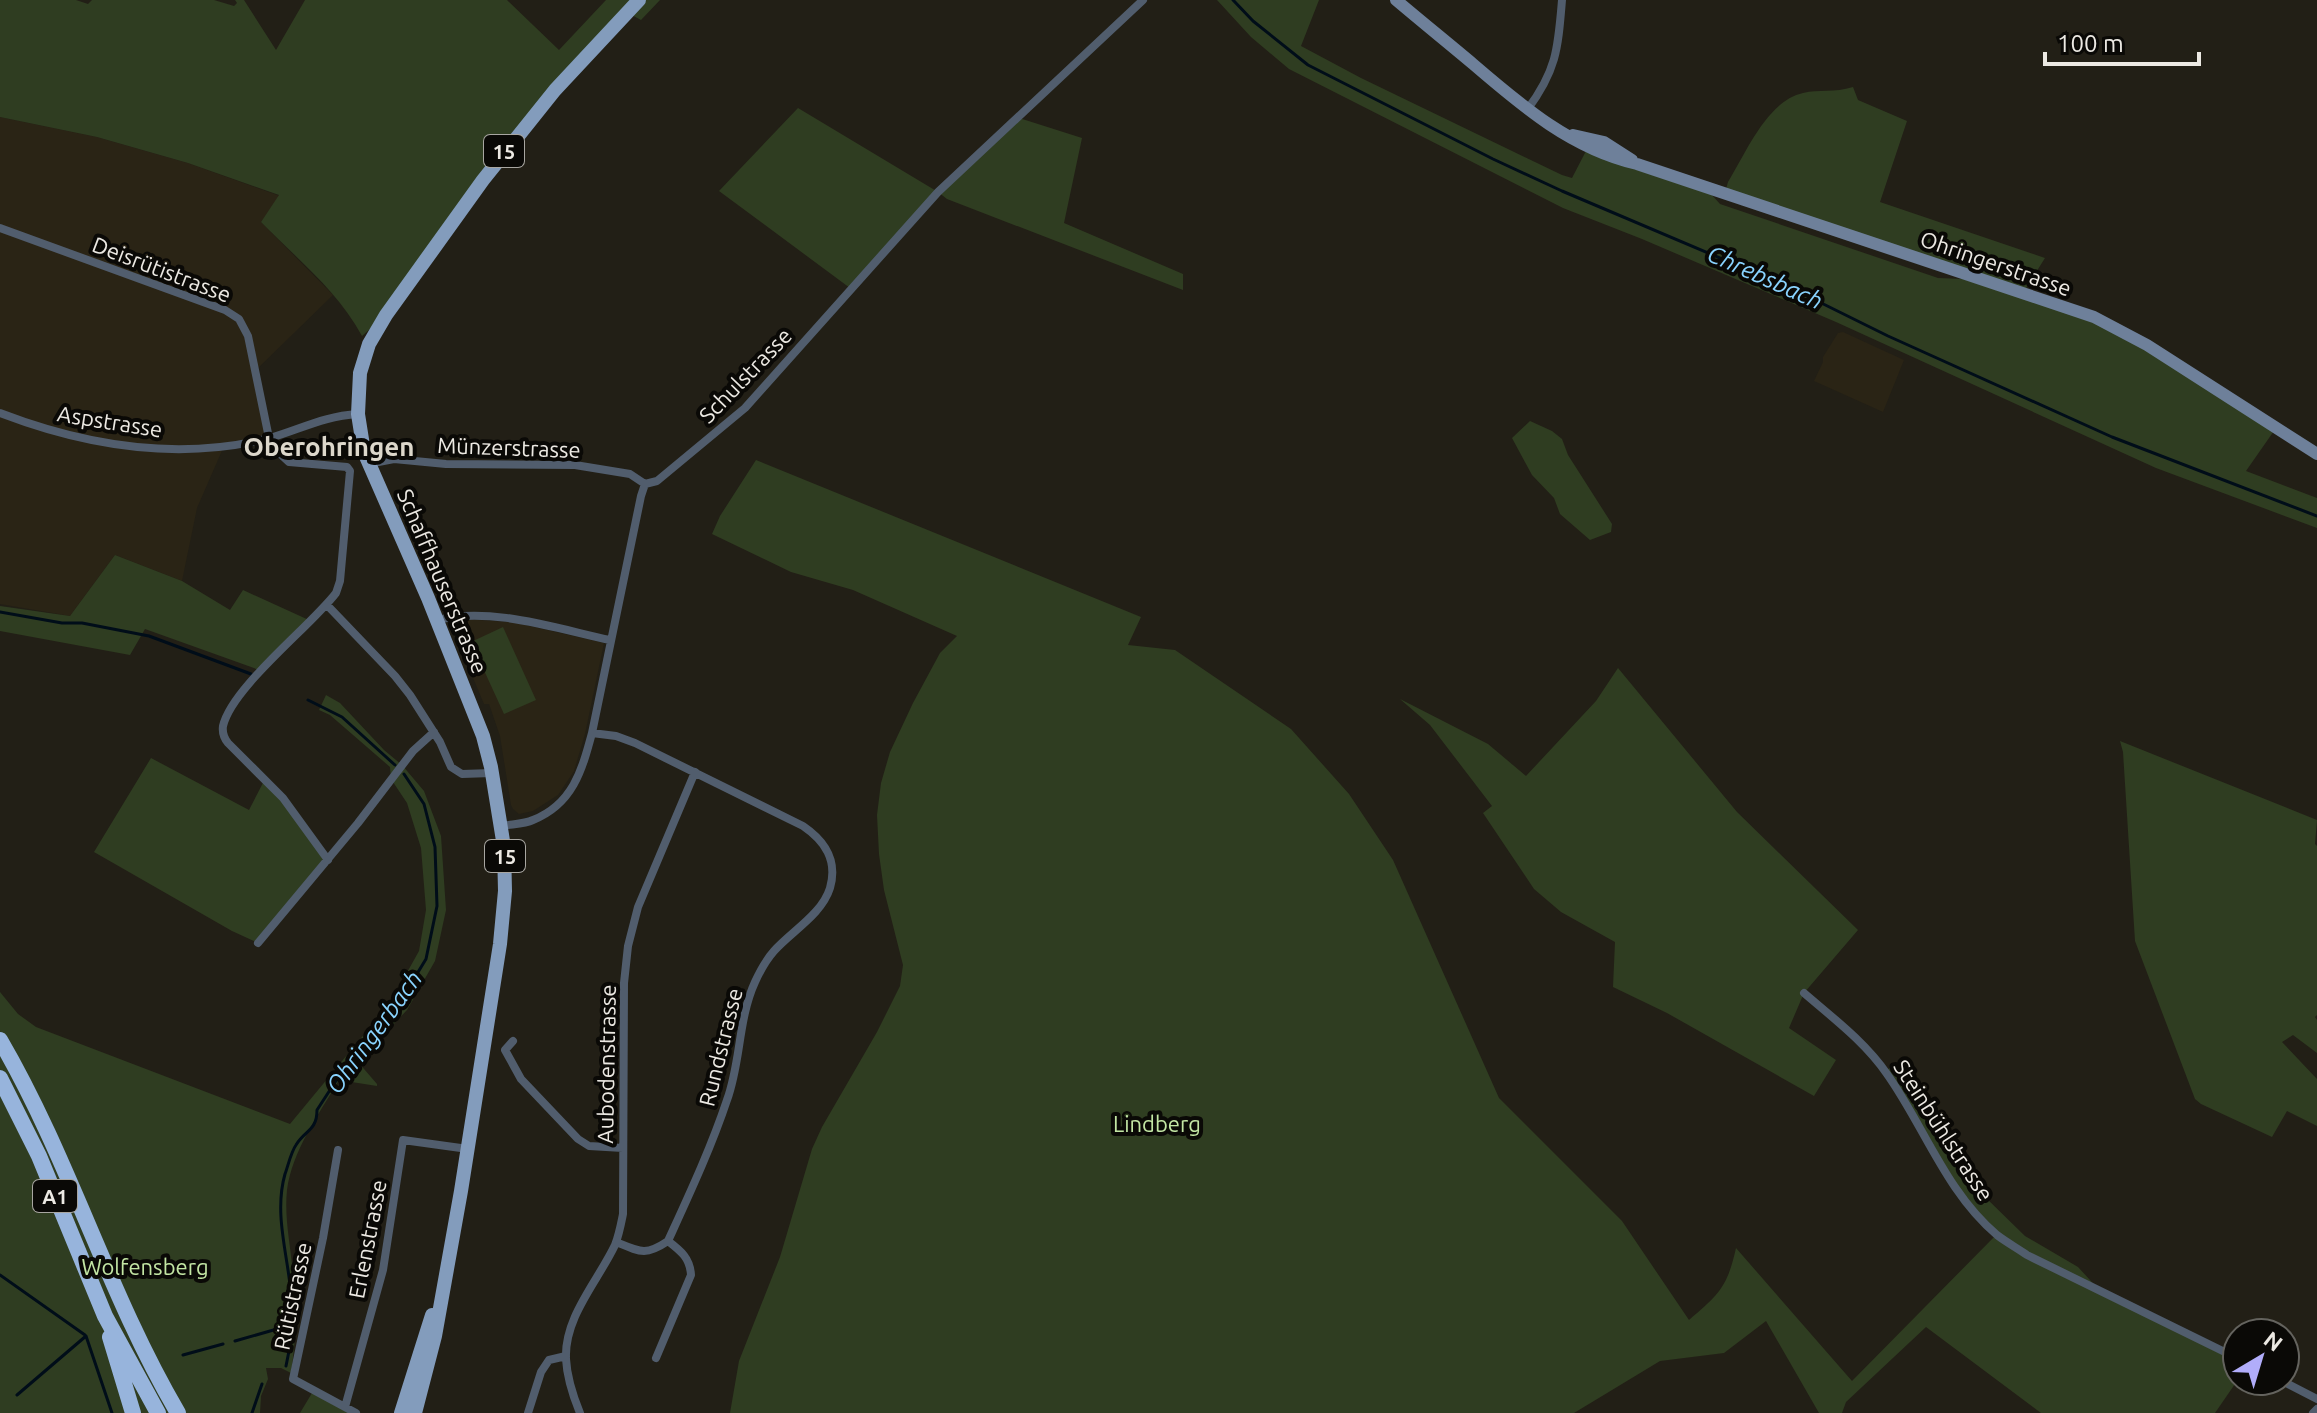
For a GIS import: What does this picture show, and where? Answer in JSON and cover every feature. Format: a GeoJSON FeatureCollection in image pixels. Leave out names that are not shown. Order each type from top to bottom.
{"type":"FeatureCollection","features":[{"type":"Feature","properties":{"kind":"highway","name":"A1"},"geometry":{"type":"LineString","coordinates":[[0,1040],[44,1123],[133,1327],[178,1413]]}},
{"type":"Feature","properties":{"kind":"highway","name":"A1"},"geometry":{"type":"LineString","coordinates":[[0,1078],[39,1156],[105,1316],[158,1413]]}},
{"type":"Feature","properties":{"kind":"highway","name":"A1"},"geometry":{"type":"LineString","coordinates":[[105,1316],[133,1413]]}},
{"type":"Feature","properties":{"kind":"main road","name":"Schaffhauserstrasse"},"geometry":{"type":"LineString","coordinates":[[415,1413],[435,1336],[468,1149],[503,918],[505,868],[502,826],[480,726],[368,464],[358,414],[360,373],[386,315],[507,147],[639,0]]}},
{"type":"Feature","properties":{"kind":"main road","name":"Ohringerstrasse"},"geometry":{"type":"LineString","coordinates":[[1396,0],[1527,110],[1592,150],[2094,317],[2147,345],[2317,454]]}},
{"type":"Feature","properties":{"kind":"main road","name":"Schaffhauserstrasse"},"geometry":{"type":"LineString","coordinates":[[401,1413],[448,1269]]}},
{"type":"Feature","properties":{"kind":"street","name":"Schulstrasse"},"geometry":{"type":"LineString","coordinates":[[645,484],[657,481],[745,408],[938,192],[1143,0]]}},
{"type":"Feature","properties":{"kind":"street"},"geometry":{"type":"LineString","coordinates":[[1527,110],[1546,84],[1554,65],[1562,0]]}},
{"type":"Feature","properties":{"kind":"street","name":"Deisrütistrasse"},"geometry":{"type":"LineString","coordinates":[[0,228],[201,300],[239,319],[248,336],[269,438]]}},
{"type":"Feature","properties":{"kind":"street","name":"Aspstrasse"},"geometry":{"type":"LineString","coordinates":[[0,413],[92,441],[151,449],[224,446],[269,438],[333,416],[358,414]]}},
{"type":"Feature","properties":{"kind":"street"},"geometry":{"type":"LineString","coordinates":[[269,438],[289,462],[347,467],[350,471],[340,581],[327,605],[244,689],[223,725],[223,737],[283,798],[328,860]]}},
{"type":"Feature","properties":{"kind":"street","name":"Münzerstrasse"},"geometry":{"type":"LineString","coordinates":[[368,464],[394,459],[446,464],[575,465],[630,474],[645,484]]}},
{"type":"Feature","properties":{"kind":"street"},"geometry":{"type":"LineString","coordinates":[[502,826],[542,816],[570,793],[582,771],[645,484]]}},
{"type":"Feature","properties":{"kind":"street"},"geometry":{"type":"LineString","coordinates":[[327,605],[395,676],[434,732],[451,767],[462,774],[492,773]]}},
{"type":"Feature","properties":{"kind":"street"},"geometry":{"type":"LineString","coordinates":[[437,620],[456,615],[485,616],[519,620],[610,640]]}},
{"type":"Feature","properties":{"kind":"street"},"geometry":{"type":"LineString","coordinates":[[258,943],[413,751],[434,732]]}},
{"type":"Feature","properties":{"kind":"street","name":"Rundstrasse"},"geometry":{"type":"LineString","coordinates":[[592,733],[616,736],[635,743],[803,826],[821,838],[828,850],[832,872],[831,886],[825,900],[774,951],[755,981],[745,1007],[728,1099],[668,1241]]}},
{"type":"Feature","properties":{"kind":"street","name":"Aubodenstrasse"},"geometry":{"type":"LineString","coordinates":[[580,1413],[572,1394],[566,1356],[573,1322],[616,1242],[623,1214],[624,983],[628,946],[638,907],[695,772]]}},
{"type":"Feature","properties":{"kind":"street","name":"Steinbühlstrasse"},"geometry":{"type":"LineString","coordinates":[[1804,993],[1853,1034],[1885,1071],[1908,1105],[1939,1163],[1974,1211],[1997,1235],[2027,1255],[2221,1350]]}},
{"type":"Feature","properties":{"kind":"street"},"geometry":{"type":"LineString","coordinates":[[513,1041],[505,1050],[521,1079],[578,1139],[589,1146],[623,1148]]}},
{"type":"Feature","properties":{"kind":"street","name":"Erlenstrasse"},"geometry":{"type":"LineString","coordinates":[[345,1407],[383,1270],[403,1140],[468,1149]]}},
{"type":"Feature","properties":{"kind":"street","name":"Rütistrasse"},"geometry":{"type":"LineString","coordinates":[[338,1150],[293,1379],[356,1413]]}},
{"type":"Feature","properties":{"kind":"street"},"geometry":{"type":"LineString","coordinates":[[616,1242],[641,1252],[655,1249],[668,1241],[686,1255],[690,1265],[691,1275],[656,1358]]}},
{"type":"Feature","properties":{"kind":"street"},"geometry":{"type":"LineString","coordinates":[[528,1413],[541,1372],[549,1360],[566,1356]]}},
{"type":"Feature","properties":{"kind":"shaded area"},"geometry":{"type":"Polygon","coordinates":[[[0,117],[97,137],[188,163],[280,196],[261,222],[333,295],[256,370],[269,438],[224,446],[197,508],[182,581],[115,555],[70,616],[0,604],[0,117]]]}},
{"type":"Feature","properties":{"kind":"shaded area"},"geometry":{"type":"Polygon","coordinates":[[[1843,332],[1904,360],[1883,412],[1814,381],[1823,357],[1838,333],[1843,332]]]}},
{"type":"Feature","properties":{"kind":"shaded area"},"geometry":{"type":"Polygon","coordinates":[[[462,619],[512,622],[604,643],[574,771],[558,795],[533,811],[519,814],[511,805],[500,736],[489,704],[484,704],[452,628],[454,622],[462,619]]]}},
{"type":"Feature","properties":{"kind":"green space"},"geometry":{"type":"Polygon","coordinates":[[[0,0],[76,0],[88,4],[92,0],[214,0],[234,6],[237,3],[235,0],[244,0],[276,50],[305,0],[507,0],[559,50],[606,0],[660,0],[641,20],[628,13],[555,90],[386,315],[362,336],[329,290],[261,222],[279,195],[188,163],[97,137],[0,117],[0,0]]]}},
{"type":"Feature","properties":{"kind":"green space"},"geometry":{"type":"Polygon","coordinates":[[[1217,0],[1319,0],[1301,46],[1562,175],[1572,178],[1586,151],[1711,194],[1720,204],[1938,278],[1963,279],[2094,317],[2276,428],[2246,471],[2317,498],[2317,528],[2156,468],[1836,322],[1563,208],[1289,69],[1251,37],[1217,0]]]}},
{"type":"Feature","properties":{"kind":"green space"},"geometry":{"type":"Polygon","coordinates":[[[1853,87],[1858,100],[1907,121],[1880,202],[2045,258],[2023,293],[1725,193],[1750,143],[1779,106],[1803,93],[1853,87]]]}},
{"type":"Feature","properties":{"kind":"green space"},"geometry":{"type":"Polygon","coordinates":[[[798,108],[938,192],[850,288],[719,191],[798,108]]]}},
{"type":"Feature","properties":{"kind":"green space"},"geometry":{"type":"Polygon","coordinates":[[[1016,117],[1082,138],[1064,223],[1183,274],[1183,290],[947,199],[938,192],[1016,117]]]}},
{"type":"Feature","properties":{"kind":"green space"},"geometry":{"type":"Polygon","coordinates":[[[1530,421],[1562,439],[1568,455],[1612,524],[1611,532],[1590,540],[1560,514],[1554,498],[1532,475],[1512,438],[1530,421]]]}},
{"type":"Feature","properties":{"kind":"green space","name":"Lindberg"},"geometry":{"type":"Polygon","coordinates":[[[756,460],[1141,617],[1128,645],[1175,650],[1291,729],[1349,794],[1393,860],[1499,1098],[1622,1221],[1689,1320],[1725,1282],[1736,1248],[1852,1381],[1996,1235],[1974,1211],[1885,1071],[1900,1062],[1942,1140],[1983,1195],[2025,1236],[2078,1267],[2101,1292],[2221,1350],[2221,1397],[2226,1397],[2215,1413],[2041,1413],[1926,1327],[1846,1402],[1842,1413],[1819,1413],[1766,1321],[1724,1353],[1660,1361],[1574,1413],[730,1413],[739,1361],[780,1257],[812,1149],[900,986],[903,965],[884,890],[879,854],[877,815],[881,783],[890,752],[913,703],[940,653],[957,636],[853,590],[791,572],[712,534],[756,460]]]}},
{"type":"Feature","properties":{"kind":"green space"},"geometry":{"type":"Polygon","coordinates":[[[115,555],[182,581],[230,610],[243,590],[311,621],[262,671],[145,629],[130,655],[0,631],[0,606],[70,616],[115,555]]]}},
{"type":"Feature","properties":{"kind":"green space"},"geometry":{"type":"Polygon","coordinates":[[[503,627],[536,700],[504,714],[471,642],[503,627]]]}},
{"type":"Feature","properties":{"kind":"green space"},"geometry":{"type":"Polygon","coordinates":[[[1618,668],[1737,812],[1858,930],[1804,993],[1789,1028],[1836,1060],[1814,1096],[1667,1013],[1613,987],[1615,942],[1561,912],[1534,889],[1483,813],[1492,806],[1430,725],[1400,699],[1488,744],[1526,776],[1596,701],[1618,668]]]}},
{"type":"Feature","properties":{"kind":"green space","name":"Wolfensberg"},"geometry":{"type":"Polygon","coordinates":[[[326,695],[340,703],[424,791],[441,836],[446,910],[435,961],[407,1010],[358,1062],[377,1086],[339,1080],[294,1161],[286,1201],[295,1312],[291,1373],[281,1368],[266,1368],[268,1379],[261,1396],[260,1413],[0,1413],[0,992],[18,1014],[36,1027],[290,1124],[390,1003],[419,951],[426,910],[421,848],[407,803],[391,779],[390,767],[330,715],[319,710],[326,695]]]}},
{"type":"Feature","properties":{"kind":"green space"},"geometry":{"type":"Polygon","coordinates":[[[2120,741],[2317,820],[2317,1053],[2293,1035],[2282,1042],[2317,1079],[2317,1126],[2287,1111],[2272,1137],[2195,1099],[2135,941],[2120,741]]]}},
{"type":"Feature","properties":{"kind":"green space"},"geometry":{"type":"Polygon","coordinates":[[[151,758],[249,810],[265,779],[328,860],[258,943],[94,852],[151,758]]]}},
{"type":"Feature","properties":{"kind":"green space"},"geometry":{"type":"Polygon","coordinates":[[[312,1393],[349,1413],[300,1413],[312,1393]]]}},
{"type":"Feature","properties":{"kind":"waterway","name":"Chrebsbach"},"geometry":{"type":"LineString","coordinates":[[1233,0],[1253,21],[1308,65],[1493,159],[1793,289],[1888,336],[2112,437],[2317,516]]}},
{"type":"Feature","properties":{"kind":"waterway","name":"Ohringerbach"},"geometry":{"type":"LineString","coordinates":[[0,612],[149,636],[251,674]]}},
{"type":"Feature","properties":{"kind":"waterway","name":"Ohringerbach"},"geometry":{"type":"LineString","coordinates":[[308,700],[342,717],[395,765]]}},
{"type":"Feature","properties":{"kind":"waterway","name":"Ohringerbach"},"geometry":{"type":"LineString","coordinates":[[235,1341],[291,1323],[292,1305],[281,1211],[281,1192],[291,1155],[299,1140],[313,1126],[317,1110],[343,1070],[395,1010],[426,959],[437,906],[435,847],[424,804],[404,774]]}},
{"type":"Feature","properties":{"kind":"waterway"},"geometry":{"type":"LineString","coordinates":[[0,1275],[85,1335]]}},
{"type":"Feature","properties":{"kind":"waterway"},"geometry":{"type":"LineString","coordinates":[[286,1366],[291,1323]]}},
{"type":"Feature","properties":{"kind":"waterway"},"geometry":{"type":"LineString","coordinates":[[17,1395],[86,1336],[112,1413]]}},
{"type":"Feature","properties":{"kind":"waterway","name":"Ohringerbach"},"geometry":{"type":"LineString","coordinates":[[183,1355],[223,1344]]}},
{"type":"Feature","properties":{"kind":"waterway"},"geometry":{"type":"LineString","coordinates":[[252,1413],[262,1384]]}},
{"type":"Feature","properties":{"kind":"district","name":"Oberohringen"},"geometry":{"type":"Point","coordinates":[329,446]}}]}
